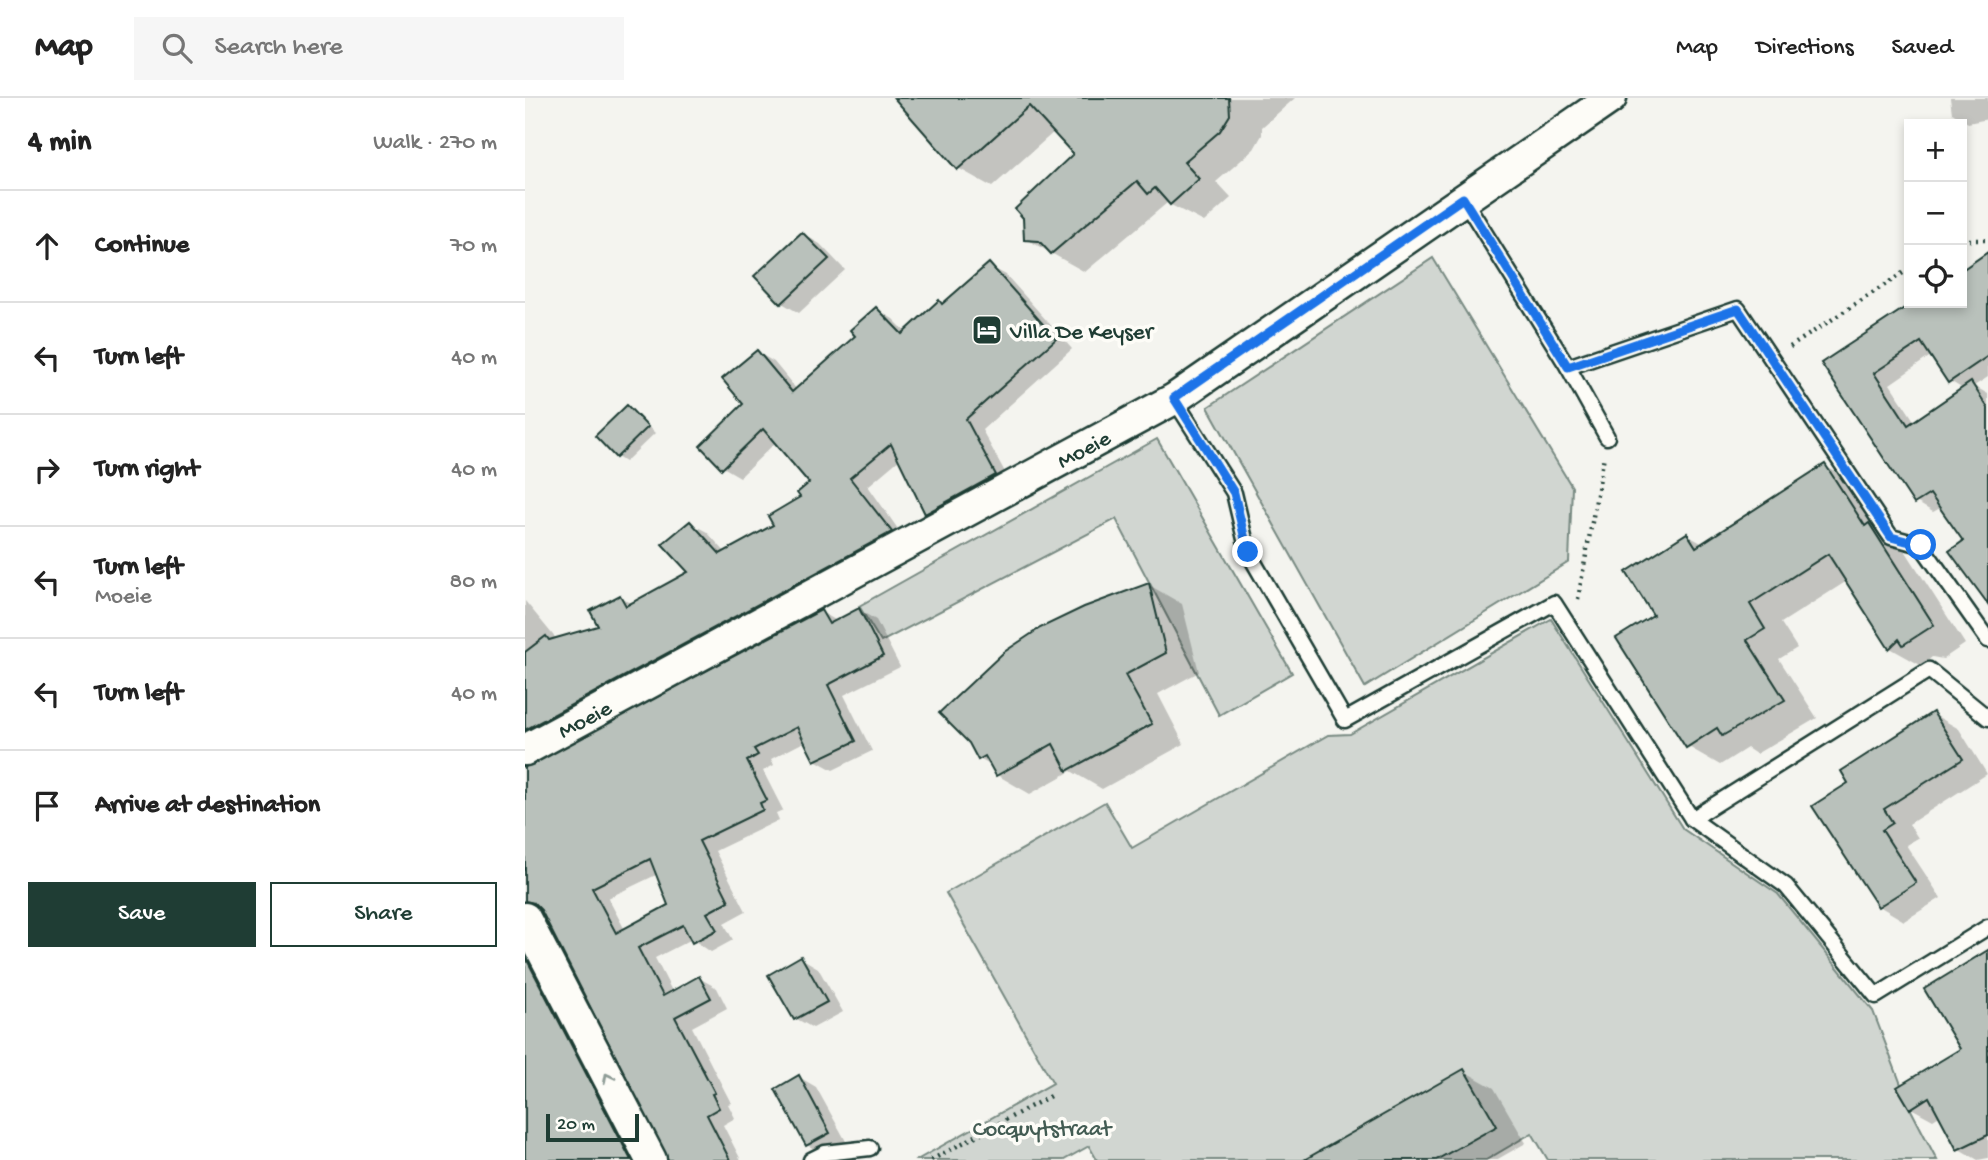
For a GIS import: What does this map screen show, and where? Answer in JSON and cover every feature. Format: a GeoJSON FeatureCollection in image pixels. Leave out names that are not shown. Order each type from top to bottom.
{"type":"FeatureCollection","features":[{"type":"Feature","properties":{"kind":"street","name":"Moeie"},"geometry":{"type":"LineString","coordinates":[[525,750],[1174,398],[1611,98]]}},
{"type":"Feature","properties":{"kind":"street"},"geometry":{"type":"LineString","coordinates":[[525,918],[651,1160]]}},
{"type":"Feature","properties":{"kind":"lane"},"geometry":{"type":"LineString","coordinates":[[1463,198],[1568,367],[1607,437]]}},
{"type":"Feature","properties":{"kind":"lane"},"geometry":{"type":"LineString","coordinates":[[1568,367],[1738,309],[1891,537],[1921,545],[1988,640]]}},
{"type":"Feature","properties":{"kind":"lane"},"geometry":{"type":"LineString","coordinates":[[1174,398],[1234,493],[1248,552],[1345,720],[1554,603],[1692,819],[1786,886],[1876,996],[1988,927]]}},
{"type":"Feature","properties":{"kind":"lane"},"geometry":{"type":"LineString","coordinates":[[1692,819],[1929,670],[1988,718]]}},
{"type":"Feature","properties":{"kind":"lane"},"geometry":{"type":"LineString","coordinates":[[818,1157],[870,1148]]}},
{"type":"Feature","properties":{"kind":"path"},"geometry":{"type":"LineString","coordinates":[[1967,240],[1988,240]]}},
{"type":"Feature","properties":{"kind":"path"},"geometry":{"type":"LineString","coordinates":[[1773,358],[1904,272]]}},
{"type":"Feature","properties":{"kind":"path"},"geometry":{"type":"LineString","coordinates":[[1573,631],[1607,437]]}},
{"type":"Feature","properties":{"kind":"path"},"geometry":{"type":"LineString","coordinates":[[931,1160],[1052,1095]]}},
{"type":"Feature","properties":{"kind":"green space"},"geometry":{"type":"Polygon","coordinates":[[[1433,258],[1572,487],[1569,562],[1365,687],[1208,407],[1433,258]]]}},
{"type":"Feature","properties":{"kind":"green space"},"geometry":{"type":"Polygon","coordinates":[[[1157,439],[1292,673],[1219,715],[1116,519],[881,642],[859,606],[1157,439]]]}},
{"type":"Feature","properties":{"kind":"green space","name":"Cocquytstraat"},"geometry":{"type":"Polygon","coordinates":[[[1551,619],[1683,829],[1778,894],[1873,1011],[1910,1108],[1937,1160],[1548,1160],[1532,1133],[1486,1160],[1097,1160],[1089,1146],[1064,1160],[917,1160],[1053,1083],[946,893],[1105,802],[1132,848],[1328,735],[1350,734],[1551,619]]]}},
{"type":"Feature","properties":{"kind":"building"},"geometry":{"type":"Polygon","coordinates":[[[894,98],[1229,98],[1230,115],[1220,131],[1184,162],[1199,179],[1170,205],[1155,188],[1148,194],[1137,181],[1051,254],[1039,241],[1024,240],[1023,218],[1015,209],[1073,154],[1029,106],[957,170],[894,98]]]}},
{"type":"Feature","properties":{"kind":"building"},"geometry":{"type":"Polygon","coordinates":[[[802,232],[829,259],[781,304],[754,276],[802,232]]]}},
{"type":"Feature","properties":{"kind":"building"},"geometry":{"type":"Polygon","coordinates":[[[1988,252],[1988,356],[1948,383],[1921,342],[1874,373],[1908,425],[1971,382],[1988,408],[1988,604],[1949,551],[1963,541],[1930,494],[1914,504],[1821,363],[1904,308],[1967,308],[1967,267],[1988,252]]]}},
{"type":"Feature","properties":{"kind":"building"},"geometry":{"type":"Polygon","coordinates":[[[989,263],[1056,339],[966,419],[996,475],[925,514],[891,444],[850,478],[892,532],[525,730],[525,652],[546,636],[549,640],[598,626],[590,611],[620,595],[626,606],[688,572],[662,544],[690,521],[720,554],[773,525],[768,516],[800,497],[797,493],[809,483],[763,429],[722,469],[700,446],[743,404],[722,379],[757,350],[792,392],[855,336],[850,330],[876,307],[902,334],[939,300],[942,304],[989,263]]]}},
{"type":"Feature","properties":{"kind":"building"},"geometry":{"type":"Polygon","coordinates":[[[627,405],[648,427],[616,458],[595,436],[627,405]]]}},
{"type":"Feature","properties":{"kind":"building"},"geometry":{"type":"Polygon","coordinates":[[[1825,464],[1865,526],[1869,523],[1934,625],[1903,645],[1899,639],[1889,649],[1828,554],[1750,604],[1765,629],[1747,640],[1785,700],[1722,736],[1717,728],[1686,748],[1616,638],[1653,615],[1626,572],[1687,533],[1696,547],[1825,464]]]}},
{"type":"Feature","properties":{"kind":"building"},"geometry":{"type":"Polygon","coordinates":[[[1149,583],[1166,653],[1125,675],[1152,724],[1067,771],[1053,744],[996,776],[985,756],[978,760],[969,743],[939,713],[1004,652],[1040,628],[1084,607],[1149,583]]]}},
{"type":"Feature","properties":{"kind":"building"},"geometry":{"type":"Polygon","coordinates":[[[859,608],[883,656],[828,685],[856,741],[814,761],[797,727],[754,749],[758,755],[747,761],[767,800],[760,803],[763,810],[699,841],[729,901],[707,913],[717,930],[692,943],[683,925],[638,948],[663,996],[699,976],[711,998],[675,1017],[715,1093],[712,1094],[719,1108],[707,1115],[730,1160],[668,1160],[541,910],[534,903],[525,901],[525,767],[821,610],[829,624],[859,608]],[[650,859],[592,888],[616,933],[668,905],[650,859]]]}},
{"type":"Feature","properties":{"kind":"building"},"geometry":{"type":"Polygon","coordinates":[[[1933,712],[1963,759],[1884,809],[1893,823],[1882,830],[1916,883],[1878,907],[1812,806],[1848,783],[1841,771],[1933,712]]]}},
{"type":"Feature","properties":{"kind":"building"},"geometry":{"type":"Polygon","coordinates":[[[1988,950],[1988,1135],[1957,1150],[1929,1097],[1910,1109],[1897,1087],[1960,1049],[1924,989],[1988,950]]]}},
{"type":"Feature","properties":{"kind":"building"},"geometry":{"type":"Polygon","coordinates":[[[525,956],[631,1160],[525,1160],[525,956]]]}},
{"type":"Feature","properties":{"kind":"building"},"geometry":{"type":"Polygon","coordinates":[[[801,956],[827,1002],[794,1020],[768,975],[801,956]]]}},
{"type":"Feature","properties":{"kind":"building"},"geometry":{"type":"Polygon","coordinates":[[[1464,1069],[1497,1126],[1436,1160],[1304,1160],[1464,1069]]]}},
{"type":"Feature","properties":{"kind":"building"},"geometry":{"type":"Polygon","coordinates":[[[799,1075],[830,1133],[806,1146],[775,1089],[799,1075]]]}},
{"type":"Feature","properties":{"kind":"place","name":"Villa De Keyser"},"geometry":{"type":"Point","coordinates":[987,330]}},
{"type":"Feature","properties":{"kind":"route"},"geometry":{"type":"LineString","coordinates":[[1248,552],[1234,493],[1174,398],[1463,198],[1568,367],[1738,309],[1891,537],[1921,545]]}}]}
